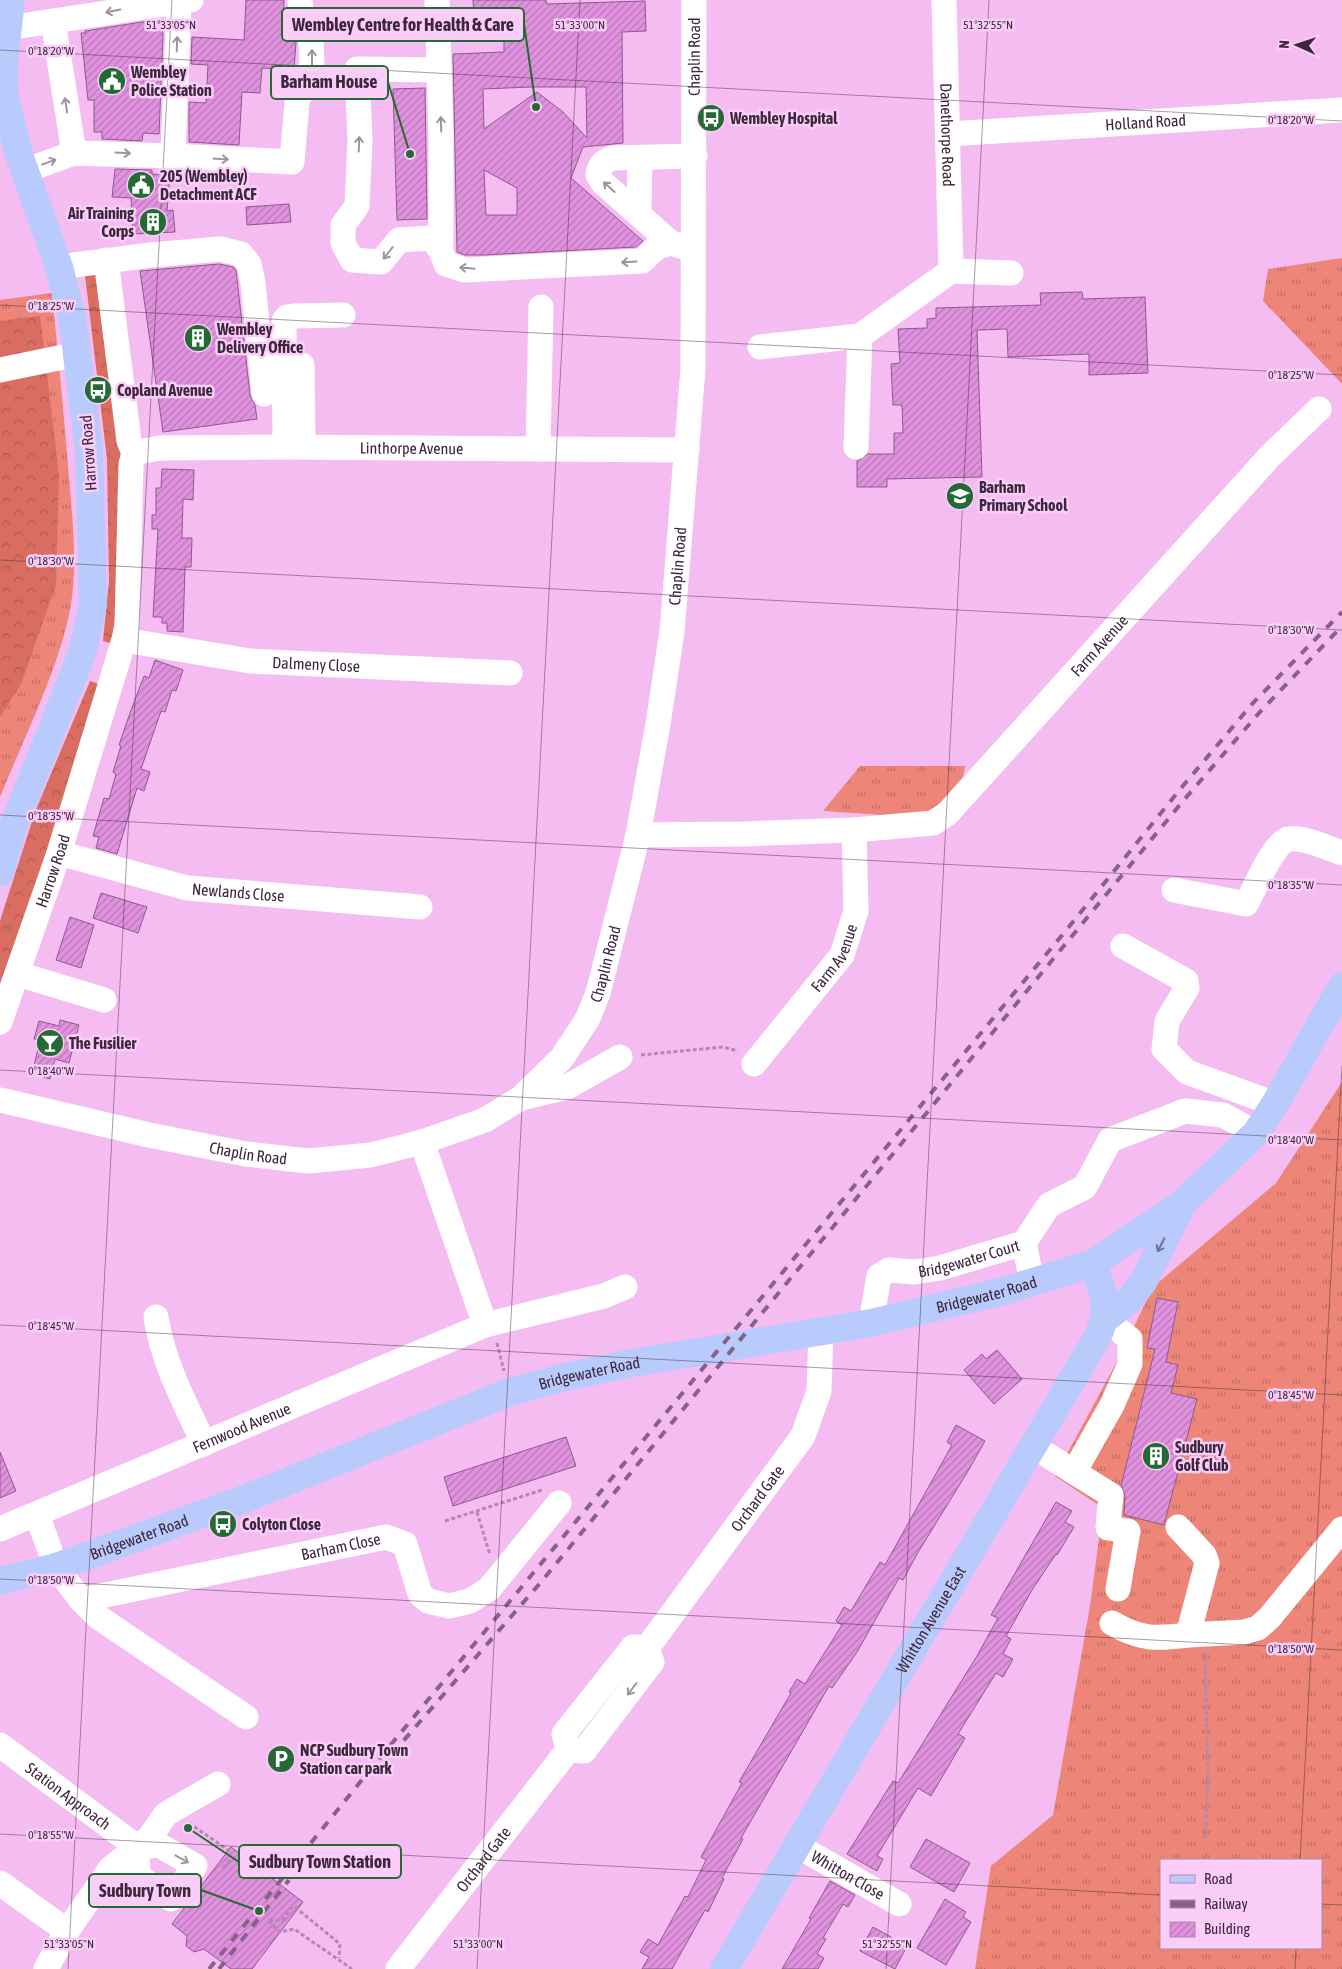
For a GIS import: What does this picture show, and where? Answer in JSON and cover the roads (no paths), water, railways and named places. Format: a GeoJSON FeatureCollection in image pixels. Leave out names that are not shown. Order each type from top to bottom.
{"type":"FeatureCollection","features":[{"type":"Feature","properties":{"kind":"main road","name":"Harrow Road"},"geometry":{"type":"LineString","coordinates":[[0,872],[13,827],[82,654],[93,604],[89,452],[73,322],[59,267],[24,171],[6,131],[4,62],[12,0]]}},
{"type":"Feature","properties":{"kind":"main road","name":"Bridgewater Road"},"geometry":{"type":"LineString","coordinates":[[0,1581],[56,1567],[244,1499],[507,1393],[627,1364],[871,1322],[1032,1282],[1092,1264],[1184,1202],[1256,1134],[1342,986]]}},
{"type":"Feature","properties":{"kind":"main road","name":"Bridgewater Road"},"geometry":{"type":"LineString","coordinates":[[1104,1319],[1128,1301],[1143,1282],[1184,1202]]}},
{"type":"Feature","properties":{"kind":"main road","name":"Whitton Avenue East"},"geometry":{"type":"LineString","coordinates":[[724,1969],[1098,1336],[1104,1319],[1105,1296],[1092,1264]]}},
{"type":"Feature","properties":{"kind":"street"},"geometry":{"type":"LineString","coordinates":[[24,171],[74,153],[292,162],[297,102],[312,64],[312,41],[301,21],[300,0]]}},
{"type":"Feature","properties":{"kind":"street"},"geometry":{"type":"LineString","coordinates":[[437,0],[441,135],[441,252]]}},
{"type":"Feature","properties":{"kind":"street","name":"Chaplin Road"},"geometry":{"type":"LineString","coordinates":[[0,1100],[149,1135],[246,1154],[308,1161],[371,1155],[422,1142],[485,1120],[521,1098],[562,1058],[588,1018],[598,993],[638,835],[672,632],[693,370],[683,246],[695,156],[694,0]]}},
{"type":"Feature","properties":{"kind":"street","name":"Danethorpe Road"},"geometry":{"type":"LineString","coordinates":[[944,0],[950,271]]}},
{"type":"Feature","properties":{"kind":"street"},"geometry":{"type":"LineString","coordinates":[[8,28],[185,1],[173,156]]}},
{"type":"Feature","properties":{"kind":"street"},"geometry":{"type":"LineString","coordinates":[[53,21],[74,153]]}},
{"type":"Feature","properties":{"kind":"street"},"geometry":{"type":"LineString","coordinates":[[439,70],[357,69],[360,140],[357,206],[343,225],[343,243],[352,260],[381,262],[398,240],[432,238],[446,264],[465,270],[642,261],[657,247],[683,246]]}},
{"type":"Feature","properties":{"kind":"street","name":"Holland Road"},"geometry":{"type":"LineString","coordinates":[[948,134],[1342,110]]}},
{"type":"Feature","properties":{"kind":"street"},"geometry":{"type":"LineString","coordinates":[[683,246],[603,182],[598,175],[599,167],[605,161],[612,158],[695,156]]}},
{"type":"Feature","properties":{"kind":"street"},"geometry":{"type":"LineString","coordinates":[[639,212],[640,158]]}},
{"type":"Feature","properties":{"kind":"street"},"geometry":{"type":"LineString","coordinates":[[59,267],[106,260],[220,249],[241,254],[249,264],[254,284],[264,394]]}},
{"type":"Feature","properties":{"kind":"street"},"geometry":{"type":"LineString","coordinates":[[106,260],[129,441],[134,453]]}},
{"type":"Feature","properties":{"kind":"street"},"geometry":{"type":"LineString","coordinates":[[760,347],[860,336],[950,271],[1011,272]]}},
{"type":"Feature","properties":{"kind":"street"},"geometry":{"type":"LineString","coordinates":[[538,449],[541,307]]}},
{"type":"Feature","properties":{"kind":"street"},"geometry":{"type":"LineString","coordinates":[[294,447],[301,315],[343,315]]}},
{"type":"Feature","properties":{"kind":"street"},"geometry":{"type":"LineString","coordinates":[[856,447],[860,336]]}},
{"type":"Feature","properties":{"kind":"street"},"geometry":{"type":"LineString","coordinates":[[0,370],[78,354]]}},
{"type":"Feature","properties":{"kind":"street","name":"Farm Avenue"},"geometry":{"type":"LineString","coordinates":[[638,835],[854,830],[933,823],[948,814],[1270,456],[1319,408]]}},
{"type":"Feature","properties":{"kind":"street","name":"Linthorpe Avenue"},"geometry":{"type":"LineString","coordinates":[[134,453],[160,448],[294,447],[687,450]]}},
{"type":"Feature","properties":{"kind":"street","name":"Harrow Road"},"geometry":{"type":"LineString","coordinates":[[0,1022],[59,853],[124,640],[127,625],[131,464],[134,453]]}},
{"type":"Feature","properties":{"kind":"street","name":"Dalmeny Close"},"geometry":{"type":"LineString","coordinates":[[124,640],[250,661],[510,674]]}},
{"type":"Feature","properties":{"kind":"street"},"geometry":{"type":"LineString","coordinates":[[82,654],[116,664]]}},
{"type":"Feature","properties":{"kind":"street","name":"Farm Avenue"},"geometry":{"type":"LineString","coordinates":[[754,1064],[842,955],[856,911],[854,830]]}},
{"type":"Feature","properties":{"kind":"street"},"geometry":{"type":"LineString","coordinates":[[1174,890],[1246,904],[1278,845],[1288,839],[1301,840],[1342,853]]}},
{"type":"Feature","properties":{"kind":"street","name":"Newlands Close"},"geometry":{"type":"LineString","coordinates":[[59,853],[187,888],[420,907]]}},
{"type":"Feature","properties":{"kind":"street"},"geometry":{"type":"LineString","coordinates":[[1124,946],[1186,981],[1187,988],[1167,1021],[1164,1049],[1187,1072],[1275,1104]]}},
{"type":"Feature","properties":{"kind":"street"},"geometry":{"type":"LineString","coordinates":[[18,974],[104,1000]]}},
{"type":"Feature","properties":{"kind":"street","name":"Chaplin Road"},"geometry":{"type":"LineString","coordinates":[[521,1098],[567,1087],[620,1057]]}},
{"type":"Feature","properties":{"kind":"street","name":"Bridgewater Court"},"geometry":{"type":"LineString","coordinates":[[871,1322],[879,1276],[889,1270],[915,1272],[940,1268],[1024,1243],[1049,1205],[1085,1187],[1110,1140],[1185,1111],[1223,1115],[1256,1134]]}},
{"type":"Feature","properties":{"kind":"street"},"geometry":{"type":"LineString","coordinates":[[422,1142],[485,1325]]}},
{"type":"Feature","properties":{"kind":"street"},"geometry":{"type":"LineString","coordinates":[[1024,1243],[1032,1282]]}},
{"type":"Feature","properties":{"kind":"street","name":"Fernwood Avenue"},"geometry":{"type":"LineString","coordinates":[[0,1529],[485,1325],[604,1296],[625,1287]]}},
{"type":"Feature","properties":{"kind":"street"},"geometry":{"type":"LineString","coordinates":[[156,1317],[160,1341],[170,1371],[204,1444]]}},
{"type":"Feature","properties":{"kind":"street"},"geometry":{"type":"LineString","coordinates":[[1074,1472],[1112,1405],[1130,1364],[1130,1339],[1104,1319]]}},
{"type":"Feature","properties":{"kind":"street","name":"Orchard Gate"},"geometry":{"type":"LineString","coordinates":[[398,1969],[568,1750],[584,1751],[652,1662],[647,1648],[803,1436],[819,1391],[815,1332]]}},
{"type":"Feature","properties":{"kind":"street"},"geometry":{"type":"LineString","coordinates":[[1032,1446],[1111,1496],[1108,1528],[1128,1531],[1118,1589]]}},
{"type":"Feature","properties":{"kind":"street","name":"Barham Close"},"geometry":{"type":"LineString","coordinates":[[82,1600],[386,1537],[405,1544],[420,1594],[428,1601],[449,1606],[470,1601],[489,1589],[553,1496]]}},
{"type":"Feature","properties":{"kind":"street"},"geometry":{"type":"LineString","coordinates":[[37,1515],[56,1567],[82,1600],[98,1616],[246,1717]]}},
{"type":"Feature","properties":{"kind":"street"},"geometry":{"type":"LineString","coordinates":[[1178,1527],[1204,1555],[1207,1562],[1198,1638]]}},
{"type":"Feature","properties":{"kind":"street"},"geometry":{"type":"LineString","coordinates":[[1112,1623],[1132,1635],[1162,1638],[1198,1638],[1258,1628],[1270,1617],[1342,1529]]}},
{"type":"Feature","properties":{"kind":"street"},"geometry":{"type":"LineString","coordinates":[[1250,1630],[1280,1634]]}},
{"type":"Feature","properties":{"kind":"street","name":"Station Approach"},"geometry":{"type":"LineString","coordinates":[[0,1745],[137,1847]]}},
{"type":"Feature","properties":{"kind":"street"},"geometry":{"type":"LineString","coordinates":[[46,1969],[67,1932],[110,1870],[150,1837],[166,1814],[218,1784]]}},
{"type":"Feature","properties":{"kind":"street","name":"Whitton Close"},"geometry":{"type":"LineString","coordinates":[[796,1845],[899,1904]]}},
{"type":"Feature","properties":{"kind":"street"},"geometry":{"type":"LineString","coordinates":[[0,1883],[67,1932]]}},
{"type":"Feature","properties":{"kind":"railway"},"geometry":{"type":"LineString","coordinates":[[209,1969],[374,1765],[1068,928],[1182,787],[1253,703],[1342,612]]}},
{"type":"Feature","properties":{"kind":"railway"},"geometry":{"type":"LineString","coordinates":[[392,1754],[541,1582],[1183,801],[1259,713],[1342,626]]}},
{"type":"Feature","properties":{"kind":"railway"},"geometry":{"type":"LineString","coordinates":[[219,1969],[289,1880]]}},
{"type":"Feature","properties":{"kind":"place","name":"Wembley Police Station"},"geometry":{"type":"Point","coordinates":[112,81]}},
{"type":"Feature","properties":{"kind":"place","name":"Wembley Centre for Health & Care"},"geometry":{"type":"Point","coordinates":[536,107]}},
{"type":"Feature","properties":{"kind":"place","name":"Wembley Hospital"},"geometry":{"type":"Point","coordinates":[711,118]}},
{"type":"Feature","properties":{"kind":"place","name":"Barham House"},"geometry":{"type":"Point","coordinates":[410,154]}},
{"type":"Feature","properties":{"kind":"place","name":"205 (Wembley) Detachment ACF"},"geometry":{"type":"Point","coordinates":[141,185]}},
{"type":"Feature","properties":{"kind":"place","name":"Air Training Corps"},"geometry":{"type":"Point","coordinates":[153,222]}},
{"type":"Feature","properties":{"kind":"place","name":"Wembley Delivery Office"},"geometry":{"type":"Point","coordinates":[198,338]}},
{"type":"Feature","properties":{"kind":"place","name":"Copland Avenue"},"geometry":{"type":"Point","coordinates":[98,390]}},
{"type":"Feature","properties":{"kind":"place","name":"Barham Primary School"},"geometry":{"type":"Point","coordinates":[960,496]}},
{"type":"Feature","properties":{"kind":"place","name":"The Fusilier"},"geometry":{"type":"Point","coordinates":[50,1043]}},
{"type":"Feature","properties":{"kind":"place","name":"Sudbury Golf Club"},"geometry":{"type":"Point","coordinates":[1156,1456]}},
{"type":"Feature","properties":{"kind":"place","name":"Colyton Close"},"geometry":{"type":"Point","coordinates":[223,1524]}},
{"type":"Feature","properties":{"kind":"place","name":"NCP Sudbury Town Station car park"},"geometry":{"type":"Point","coordinates":[281,1759]}},
{"type":"Feature","properties":{"kind":"place","name":"Sudbury Town Station"},"geometry":{"type":"Point","coordinates":[188,1828]}},
{"type":"Feature","properties":{"kind":"place","name":"Sudbury Town"},"geometry":{"type":"Point","coordinates":[259,1911]}}]}
